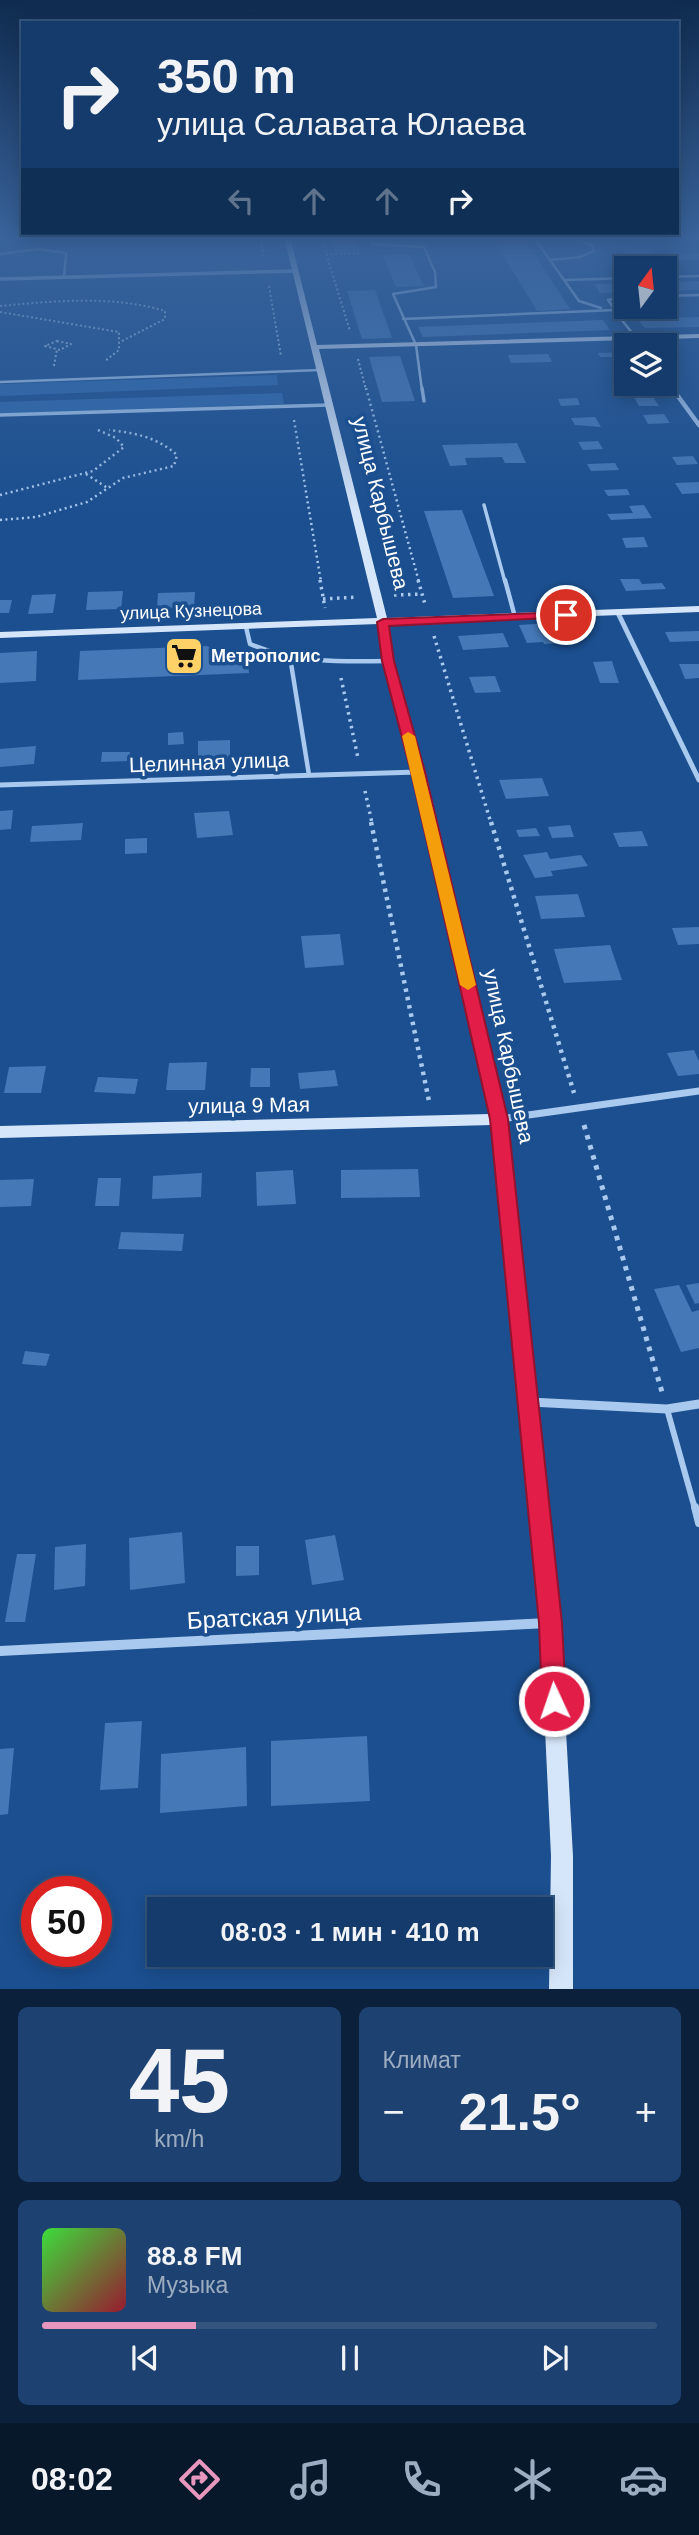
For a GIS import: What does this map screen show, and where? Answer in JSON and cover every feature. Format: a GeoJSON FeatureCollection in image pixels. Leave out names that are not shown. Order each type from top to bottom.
{"type":"FeatureCollection","features":[{"type":"Feature","properties":{"kind":"main road","name":"улица Карбышева"},"geometry":{"type":"LineString","coordinates":[[310,330],[383,622],[388,661],[418,772],[499,1119],[550,1623],[562,1856],[561,1989]]}},
{"type":"Feature","properties":{"kind":"main road"},"geometry":{"type":"LineString","coordinates":[[677,338],[699,336]]}},
{"type":"Feature","properties":{"kind":"main road"},"geometry":{"type":"LineString","coordinates":[[315,347],[614,341]]}},
{"type":"Feature","properties":{"kind":"main road","name":"улица Кузнецова"},"geometry":{"type":"LineString","coordinates":[[0,635],[699,609]]}},
{"type":"Feature","properties":{"kind":"main road","name":"улица 9 Мая"},"geometry":{"type":"LineString","coordinates":[[0,1132],[499,1119]]}},
{"type":"Feature","properties":{"kind":"street"},"geometry":{"type":"LineString","coordinates":[[677,395],[699,425]]}},
{"type":"Feature","properties":{"kind":"street"},"geometry":{"type":"LineString","coordinates":[[618,613],[699,780]]}},
{"type":"Feature","properties":{"kind":"street","name":"Целинная улица"},"geometry":{"type":"LineString","coordinates":[[0,785],[418,772]]}},
{"type":"Feature","properties":{"kind":"street"},"geometry":{"type":"LineString","coordinates":[[499,1119],[579,1110],[699,1091]]}},
{"type":"Feature","properties":{"kind":"street"},"geometry":{"type":"LineString","coordinates":[[526,1402],[667,1409],[699,1404]]}},
{"type":"Feature","properties":{"kind":"street","name":"Братская улица"},"geometry":{"type":"LineString","coordinates":[[0,1651],[550,1623]]}},
{"type":"Feature","properties":{"kind":"lane"},"geometry":{"type":"LineString","coordinates":[[408,330],[416,345],[424,401]]}},
{"type":"Feature","properties":{"kind":"lane"},"geometry":{"type":"LineString","coordinates":[[0,382],[320,370]]}},
{"type":"Feature","properties":{"kind":"lane"},"geometry":{"type":"LineString","coordinates":[[0,415],[330,405]]}},
{"type":"Feature","properties":{"kind":"lane"},"geometry":{"type":"LineString","coordinates":[[484,505],[515,617]]}},
{"type":"Feature","properties":{"kind":"lane"},"geometry":{"type":"LineString","coordinates":[[246,627],[250,644],[264,651],[337,662],[388,661]]}},
{"type":"Feature","properties":{"kind":"lane"},"geometry":{"type":"LineString","coordinates":[[290,657],[309,775]]}},
{"type":"Feature","properties":{"kind":"lane"},"geometry":{"type":"LineString","coordinates":[[667,1409],[699,1523]]}},
{"type":"Feature","properties":{"kind":"path"},"geometry":{"type":"LineString","coordinates":[[95,364],[106,361],[118,352],[122,341],[119,332],[108,330]]}},
{"type":"Feature","properties":{"kind":"path"},"geometry":{"type":"LineString","coordinates":[[122,341],[144,330]]}},
{"type":"Feature","properties":{"kind":"path"},"geometry":{"type":"LineString","coordinates":[[350,330],[429,620],[667,1409]]}},
{"type":"Feature","properties":{"kind":"path"},"geometry":{"type":"LineString","coordinates":[[57,341],[69,342],[70,346],[60,349],[45,346],[57,341]]}},
{"type":"Feature","properties":{"kind":"path"},"geometry":{"type":"LineString","coordinates":[[0,495],[93,471],[124,447],[116,438],[95,429],[146,436],[165,442],[177,455],[174,466],[123,478],[87,502],[36,517],[0,520]]}},
{"type":"Feature","properties":{"kind":"path"},"geometry":{"type":"LineString","coordinates":[[86,473],[109,489]]}},
{"type":"Feature","properties":{"kind":"shaded area"},"geometry":{"type":"Polygon","coordinates":[[[277,375],[278,385],[0,396],[0,384],[277,375]]]}},
{"type":"Feature","properties":{"kind":"shaded area"},"geometry":{"type":"Polygon","coordinates":[[[282,393],[284,404],[0,415],[0,402],[282,393]]]}},
{"type":"Feature","properties":{"kind":"building"},"geometry":{"type":"Polygon","coordinates":[[[359,330],[389,330],[392,338],[362,339],[359,330]]]}},
{"type":"Feature","properties":{"kind":"building"},"geometry":{"type":"Polygon","coordinates":[[[419,330],[610,330],[423,337],[419,330]]]}},
{"type":"Feature","properties":{"kind":"building"},"geometry":{"type":"Polygon","coordinates":[[[614,352],[614,359],[600,357],[598,353],[614,352]]]}},
{"type":"Feature","properties":{"kind":"building"},"geometry":{"type":"Polygon","coordinates":[[[548,354],[552,362],[511,363],[508,355],[548,354]]]}},
{"type":"Feature","properties":{"kind":"building"},"geometry":{"type":"Polygon","coordinates":[[[400,356],[415,401],[382,402],[369,357],[400,356]]]}},
{"type":"Feature","properties":{"kind":"building"},"geometry":{"type":"Polygon","coordinates":[[[634,397],[653,397],[659,406],[639,406],[634,397]]]}},
{"type":"Feature","properties":{"kind":"building"},"geometry":{"type":"Polygon","coordinates":[[[577,398],[580,405],[561,406],[558,399],[577,398]]]}},
{"type":"Feature","properties":{"kind":"building"},"geometry":{"type":"Polygon","coordinates":[[[664,414],[670,423],[648,424],[643,415],[664,414]]]}},
{"type":"Feature","properties":{"kind":"building"},"geometry":{"type":"Polygon","coordinates":[[[595,417],[601,427],[575,425],[571,418],[595,417]]]}},
{"type":"Feature","properties":{"kind":"building"},"geometry":{"type":"Polygon","coordinates":[[[598,441],[603,449],[583,450],[578,442],[598,441]]]}},
{"type":"Feature","properties":{"kind":"building"},"geometry":{"type":"Polygon","coordinates":[[[517,443],[526,463],[505,463],[502,457],[465,458],[467,465],[450,466],[442,445],[517,443]]]}},
{"type":"Feature","properties":{"kind":"building"},"geometry":{"type":"Polygon","coordinates":[[[693,456],[698,464],[677,465],[672,457],[693,456]]]}},
{"type":"Feature","properties":{"kind":"building"},"geometry":{"type":"Polygon","coordinates":[[[615,463],[619,470],[591,471],[587,464],[615,463]]]}},
{"type":"Feature","properties":{"kind":"building"},"geometry":{"type":"Polygon","coordinates":[[[699,482],[699,493],[682,494],[675,483],[699,482]]]}},
{"type":"Feature","properties":{"kind":"building"},"geometry":{"type":"Polygon","coordinates":[[[627,489],[630,495],[608,496],[604,490],[627,489]]]}},
{"type":"Feature","properties":{"kind":"building"},"geometry":{"type":"Polygon","coordinates":[[[644,505],[652,518],[611,520],[607,514],[633,513],[629,506],[644,505]]]}},
{"type":"Feature","properties":{"kind":"building"},"geometry":{"type":"Polygon","coordinates":[[[462,510],[494,596],[453,598],[424,511],[462,510]]]}},
{"type":"Feature","properties":{"kind":"building"},"geometry":{"type":"Polygon","coordinates":[[[644,537],[648,547],[626,548],[622,538],[644,537]]]}},
{"type":"Feature","properties":{"kind":"building"},"geometry":{"type":"Polygon","coordinates":[[[620,579],[639,579],[642,584],[662,583],[666,589],[626,591],[620,579]]]}},
{"type":"Feature","properties":{"kind":"building"},"geometry":{"type":"Polygon","coordinates":[[[123,591],[121,609],[86,610],[88,592],[123,591]]]}},
{"type":"Feature","properties":{"kind":"building"},"geometry":{"type":"Polygon","coordinates":[[[195,592],[194,607],[157,608],[158,593],[195,592]]]}},
{"type":"Feature","properties":{"kind":"building"},"geometry":{"type":"Polygon","coordinates":[[[56,594],[53,613],[28,614],[32,595],[56,594]]]}},
{"type":"Feature","properties":{"kind":"building"},"geometry":{"type":"Polygon","coordinates":[[[0,600],[12,600],[9,613],[0,613],[0,600]]]}},
{"type":"Feature","properties":{"kind":"building"},"geometry":{"type":"Polygon","coordinates":[[[580,621],[585,636],[566,636],[569,643],[527,643],[519,625],[580,621]]]}},
{"type":"Feature","properties":{"kind":"building"},"geometry":{"type":"Polygon","coordinates":[[[699,631],[699,641],[670,642],[665,632],[699,631]]]}},
{"type":"Feature","properties":{"kind":"building"},"geometry":{"type":"Polygon","coordinates":[[[503,633],[509,647],[463,650],[458,636],[503,633]]]}},
{"type":"Feature","properties":{"kind":"building"},"geometry":{"type":"Polygon","coordinates":[[[207,646],[248,663],[249,673],[78,680],[80,651],[207,646]]]}},
{"type":"Feature","properties":{"kind":"building"},"geometry":{"type":"Polygon","coordinates":[[[37,651],[36,681],[0,683],[0,653],[37,651]]]}},
{"type":"Feature","properties":{"kind":"building"},"geometry":{"type":"Polygon","coordinates":[[[612,661],[619,683],[600,683],[593,662],[612,661]]]}},
{"type":"Feature","properties":{"kind":"building"},"geometry":{"type":"Polygon","coordinates":[[[679,664],[699,664],[699,678],[685,679],[679,664]]]}},
{"type":"Feature","properties":{"kind":"building"},"geometry":{"type":"Polygon","coordinates":[[[495,676],[501,692],[475,693],[469,677],[495,676]]]}},
{"type":"Feature","properties":{"kind":"building"},"geometry":{"type":"Polygon","coordinates":[[[183,732],[184,744],[168,745],[168,733],[183,732]]]}},
{"type":"Feature","properties":{"kind":"building"},"geometry":{"type":"Polygon","coordinates":[[[230,740],[230,758],[198,759],[198,741],[230,740]]]}},
{"type":"Feature","properties":{"kind":"building"},"geometry":{"type":"Polygon","coordinates":[[[36,746],[34,764],[0,767],[0,749],[36,746]]]}},
{"type":"Feature","properties":{"kind":"building"},"geometry":{"type":"Polygon","coordinates":[[[102,752],[130,752],[129,761],[101,762],[102,752]]]}},
{"type":"Feature","properties":{"kind":"building"},"geometry":{"type":"Polygon","coordinates":[[[181,760],[181,769],[165,770],[165,761],[181,760]]]}},
{"type":"Feature","properties":{"kind":"building"},"geometry":{"type":"Polygon","coordinates":[[[542,778],[549,796],[506,799],[499,780],[542,778]]]}},
{"type":"Feature","properties":{"kind":"building"},"geometry":{"type":"Polygon","coordinates":[[[13,810],[11,829],[0,830],[0,811],[13,810]]]}},
{"type":"Feature","properties":{"kind":"building"},"geometry":{"type":"Polygon","coordinates":[[[229,811],[233,835],[197,838],[194,813],[229,811]]]}},
{"type":"Feature","properties":{"kind":"building"},"geometry":{"type":"Polygon","coordinates":[[[83,823],[81,840],[30,842],[32,826],[83,823]]]}},
{"type":"Feature","properties":{"kind":"building"},"geometry":{"type":"Polygon","coordinates":[[[570,825],[574,837],[552,838],[548,827],[570,825]]]}},
{"type":"Feature","properties":{"kind":"building"},"geometry":{"type":"Polygon","coordinates":[[[536,828],[540,836],[519,837],[516,830],[536,828]]]}},
{"type":"Feature","properties":{"kind":"building"},"geometry":{"type":"Polygon","coordinates":[[[642,831],[648,846],[619,847],[613,833],[642,831]]]}},
{"type":"Feature","properties":{"kind":"building"},"geometry":{"type":"Polygon","coordinates":[[[147,838],[147,853],[125,854],[125,839],[147,838]]]}},
{"type":"Feature","properties":{"kind":"building"},"geometry":{"type":"Polygon","coordinates":[[[547,852],[550,859],[581,855],[588,866],[551,871],[553,876],[535,878],[523,855],[547,852]]]}},
{"type":"Feature","properties":{"kind":"building"},"geometry":{"type":"Polygon","coordinates":[[[578,894],[585,917],[541,919],[535,896],[578,894]]]}},
{"type":"Feature","properties":{"kind":"building"},"geometry":{"type":"Polygon","coordinates":[[[699,927],[699,944],[678,945],[672,928],[699,927]]]}},
{"type":"Feature","properties":{"kind":"building"},"geometry":{"type":"Polygon","coordinates":[[[340,934],[344,965],[305,968],[301,936],[340,934]]]}},
{"type":"Feature","properties":{"kind":"building"},"geometry":{"type":"Polygon","coordinates":[[[610,945],[622,980],[564,983],[554,949],[610,945]]]}},
{"type":"Feature","properties":{"kind":"building"},"geometry":{"type":"Polygon","coordinates":[[[694,1050],[699,1061],[699,1074],[678,1076],[667,1053],[694,1050]]]}},
{"type":"Feature","properties":{"kind":"building"},"geometry":{"type":"Polygon","coordinates":[[[207,1062],[205,1090],[166,1090],[169,1063],[207,1062]]]}},
{"type":"Feature","properties":{"kind":"building"},"geometry":{"type":"Polygon","coordinates":[[[46,1066],[41,1093],[4,1093],[9,1067],[46,1066]]]}},
{"type":"Feature","properties":{"kind":"building"},"geometry":{"type":"Polygon","coordinates":[[[251,1068],[270,1068],[270,1087],[250,1087],[251,1068]]]}},
{"type":"Feature","properties":{"kind":"building"},"geometry":{"type":"Polygon","coordinates":[[[335,1070],[338,1086],[300,1089],[298,1073],[335,1070]]]}},
{"type":"Feature","properties":{"kind":"building"},"geometry":{"type":"Polygon","coordinates":[[[98,1077],[138,1079],[135,1094],[94,1092],[98,1077]]]}},
{"type":"Feature","properties":{"kind":"building"},"geometry":{"type":"Polygon","coordinates":[[[418,1169],[420,1197],[341,1198],[341,1170],[418,1169]]]}},
{"type":"Feature","properties":{"kind":"building"},"geometry":{"type":"Polygon","coordinates":[[[293,1170],[296,1204],[257,1206],[256,1172],[293,1170]]]}},
{"type":"Feature","properties":{"kind":"building"},"geometry":{"type":"Polygon","coordinates":[[[202,1173],[201,1197],[152,1199],[153,1176],[202,1173]]]}},
{"type":"Feature","properties":{"kind":"building"},"geometry":{"type":"Polygon","coordinates":[[[98,1178],[121,1178],[119,1206],[95,1206],[98,1178]]]}},
{"type":"Feature","properties":{"kind":"building"},"geometry":{"type":"Polygon","coordinates":[[[34,1179],[31,1206],[0,1207],[0,1180],[34,1179]]]}},
{"type":"Feature","properties":{"kind":"building"},"geometry":{"type":"Polygon","coordinates":[[[121,1232],[184,1234],[182,1251],[118,1249],[121,1232]]]}},
{"type":"Feature","properties":{"kind":"building"},"geometry":{"type":"Polygon","coordinates":[[[699,1283],[699,1303],[695,1304],[686,1285],[699,1283]]]}},
{"type":"Feature","properties":{"kind":"building"},"geometry":{"type":"Polygon","coordinates":[[[679,1285],[692,1312],[699,1310],[699,1348],[681,1352],[654,1289],[679,1285]]]}},
{"type":"Feature","properties":{"kind":"building"},"geometry":{"type":"Polygon","coordinates":[[[25,1351],[50,1354],[46,1366],[22,1364],[25,1351]]]}},
{"type":"Feature","properties":{"kind":"building"},"geometry":{"type":"Polygon","coordinates":[[[182,1532],[185,1583],[130,1590],[129,1538],[182,1532]]]}},
{"type":"Feature","properties":{"kind":"building"},"geometry":{"type":"Polygon","coordinates":[[[335,1535],[344,1580],[312,1585],[305,1540],[335,1535]]]}},
{"type":"Feature","properties":{"kind":"building"},"geometry":{"type":"Polygon","coordinates":[[[86,1544],[85,1586],[54,1590],[55,1547],[86,1544]]]}},
{"type":"Feature","properties":{"kind":"building"},"geometry":{"type":"Polygon","coordinates":[[[236,1546],[259,1546],[259,1575],[236,1576],[236,1546]]]}},
{"type":"Feature","properties":{"kind":"building"},"geometry":{"type":"Polygon","coordinates":[[[17,1554],[36,1554],[25,1622],[5,1622],[17,1554]]]}},
{"type":"Feature","properties":{"kind":"building"},"geometry":{"type":"Polygon","coordinates":[[[142,1721],[138,1788],[100,1790],[105,1723],[142,1721]]]}},
{"type":"Feature","properties":{"kind":"building"},"geometry":{"type":"Polygon","coordinates":[[[367,1736],[370,1801],[271,1806],[271,1741],[367,1736]]]}},
{"type":"Feature","properties":{"kind":"building"},"geometry":{"type":"Polygon","coordinates":[[[246,1747],[247,1806],[160,1813],[161,1754],[246,1747]]]}},
{"type":"Feature","properties":{"kind":"building"},"geometry":{"type":"Polygon","coordinates":[[[14,1748],[8,1814],[0,1815],[0,1749],[14,1748]]]}},
{"type":"Feature","properties":{"kind":"slow traffic"},"geometry":{"type":"LineString","coordinates":[[408,736],[468,985]]}},
{"type":"Feature","properties":{"kind":"place","name":"Метрополис"},"geometry":{"type":"Point","coordinates":[184,656]}},
{"type":"Feature","properties":{"kind":"route"},"geometry":{"type":"LineString","coordinates":[[554,1701],[550,1623],[499,1119],[418,772],[388,661],[383,622],[566,615]]}}]}
